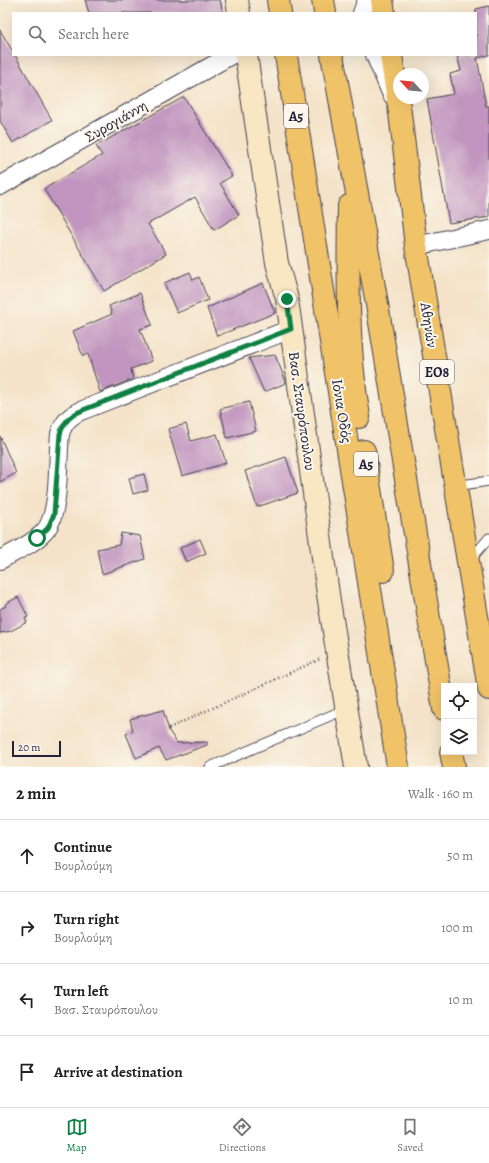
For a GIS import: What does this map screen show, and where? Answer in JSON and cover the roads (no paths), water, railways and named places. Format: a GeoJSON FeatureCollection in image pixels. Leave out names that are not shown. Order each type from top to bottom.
{"type":"FeatureCollection","features":[{"type":"Feature","properties":{"kind":"main road"},"geometry":{"type":"LineString","coordinates":[[278,0],[280,12]]}},
{"type":"Feature","properties":{"kind":"main road"},"geometry":{"type":"LineString","coordinates":[[323,0],[325,12]]}},
{"type":"Feature","properties":{"kind":"main road"},"geometry":{"type":"LineString","coordinates":[[382,0],[384,12]]}},
{"type":"Feature","properties":{"kind":"main road","name":"Ιόνια Οδός"},"geometry":{"type":"LineString","coordinates":[[286,56],[398,767]]}},
{"type":"Feature","properties":{"kind":"main road","name":"Ιόνια Οδός"},"geometry":{"type":"LineString","coordinates":[[332,56],[376,298],[441,691]]}},
{"type":"Feature","properties":{"kind":"main road","name":"Αθηνών"},"geometry":{"type":"LineString","coordinates":[[391,56],[400,113],[416,246],[488,678]]}},
{"type":"Feature","properties":{"kind":"main road","name":"Ιόνια Οδός"},"geometry":{"type":"LineString","coordinates":[[350,159],[348,272],[355,392],[413,767]]}},
{"type":"Feature","properties":{"kind":"main road"},"geometry":{"type":"LineString","coordinates":[[452,755],[454,767]]}},
{"type":"Feature","properties":{"kind":"street"},"geometry":{"type":"LineString","coordinates":[[237,0],[239,12]]}},
{"type":"Feature","properties":{"kind":"street"},"geometry":{"type":"LineString","coordinates":[[362,12],[367,0]]}},
{"type":"Feature","properties":{"kind":"street","name":"Συρογιάννη"},"geometry":{"type":"LineString","coordinates":[[0,186],[230,56]]}},
{"type":"Feature","properties":{"kind":"street","name":"Βασ. Σταυρόπουλου"},"geometry":{"type":"LineString","coordinates":[[246,56],[276,256],[287,299],[337,651],[356,767]]}},
{"type":"Feature","properties":{"kind":"street"},"geometry":{"type":"LineString","coordinates":[[375,56],[400,113]]}},
{"type":"Feature","properties":{"kind":"street"},"geometry":{"type":"LineString","coordinates":[[416,246],[489,230]]}},
{"type":"Feature","properties":{"kind":"street"},"geometry":{"type":"LineString","coordinates":[[0,560],[44,533],[51,522],[55,505],[60,434],[68,418],[83,410],[291,329]]}},
{"type":"Feature","properties":{"kind":"lane"},"geometry":{"type":"LineString","coordinates":[[455,486],[489,481]]}},
{"type":"Feature","properties":{"kind":"lane"},"geometry":{"type":"LineString","coordinates":[[468,563],[489,538]]}},
{"type":"Feature","properties":{"kind":"lane"},"geometry":{"type":"LineString","coordinates":[[210,767],[346,709]]}}]}
